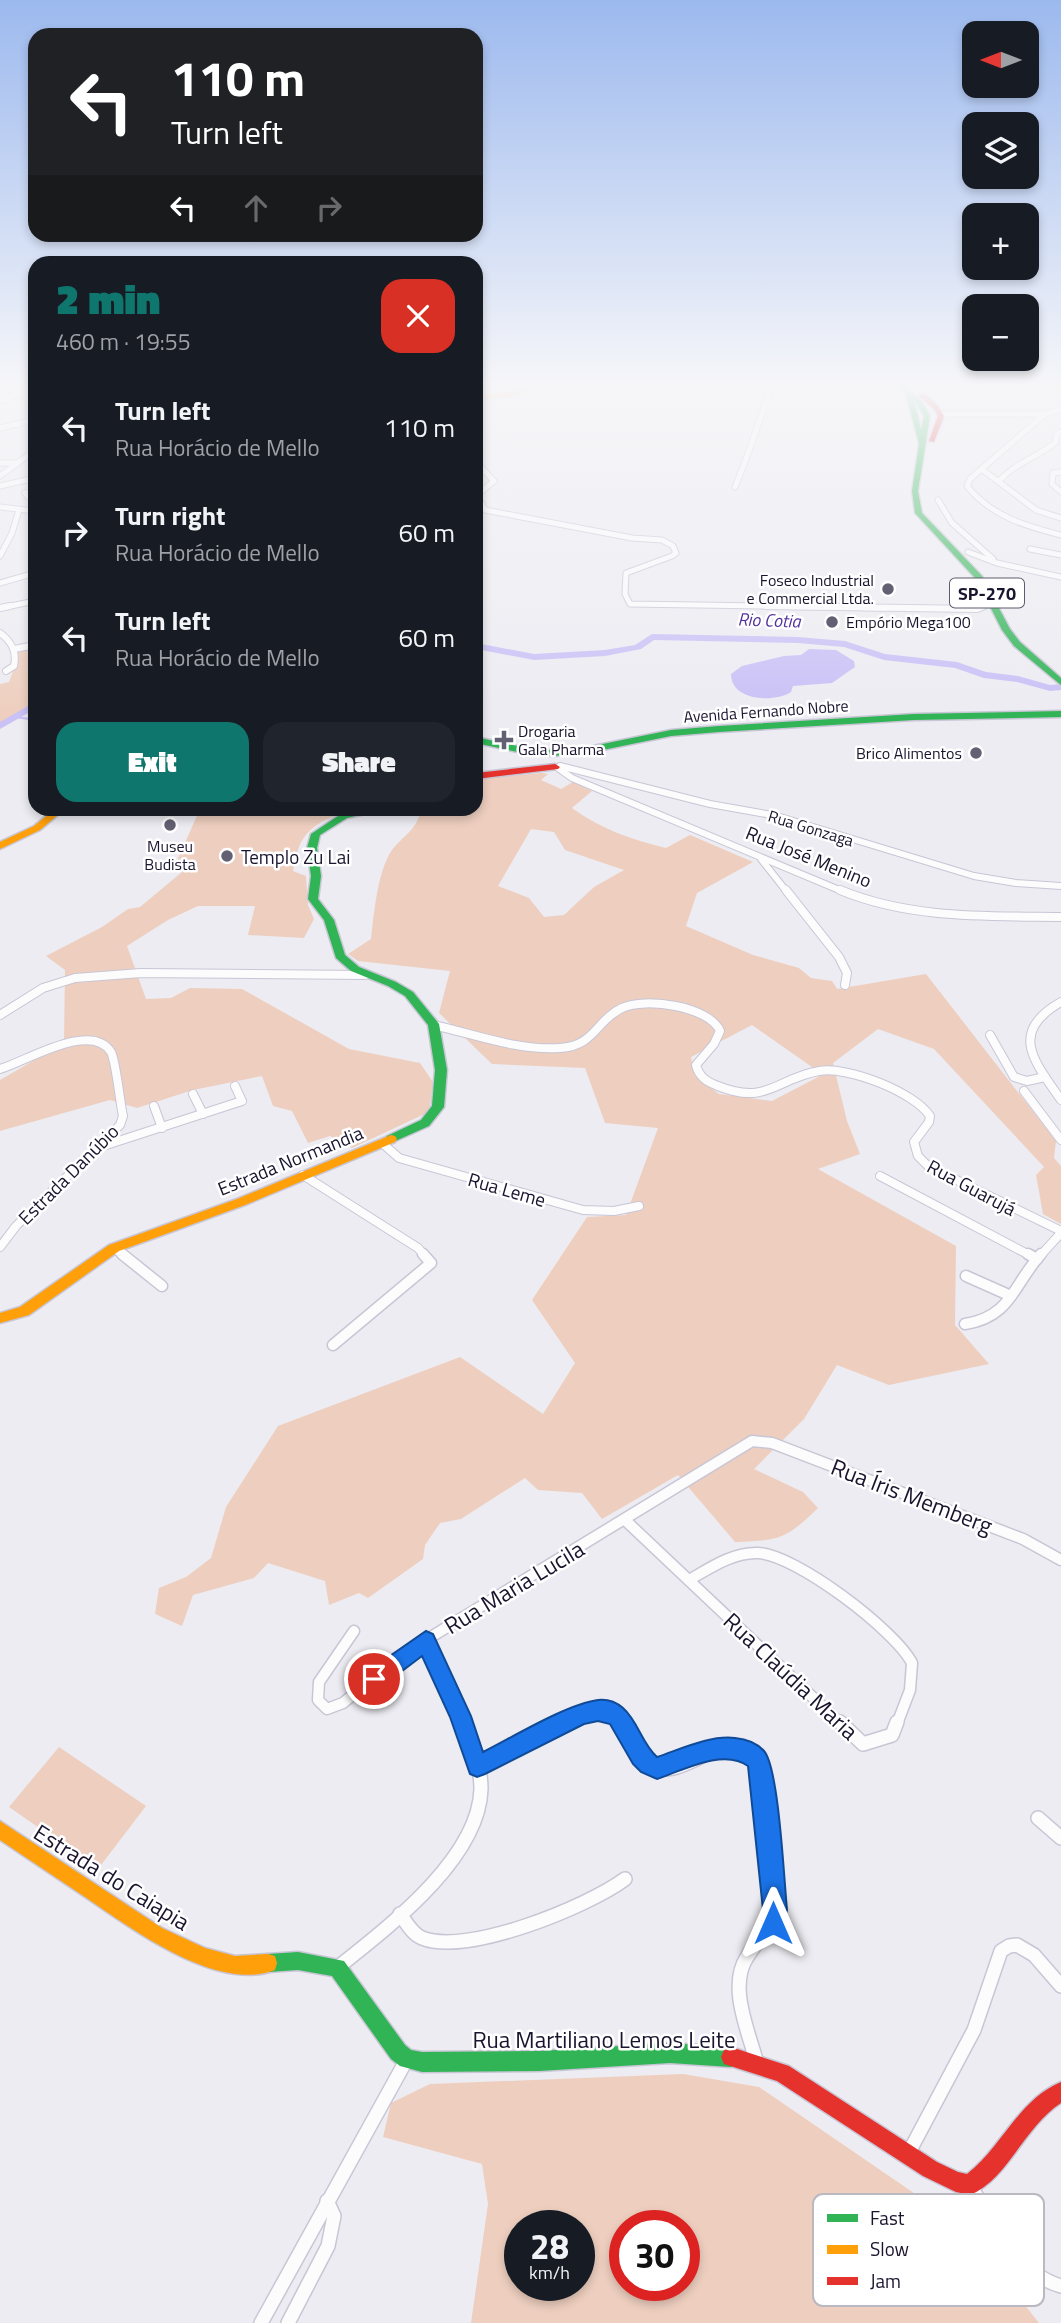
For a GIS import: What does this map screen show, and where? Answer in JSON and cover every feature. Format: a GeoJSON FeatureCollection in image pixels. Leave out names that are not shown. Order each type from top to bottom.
{"type":"FeatureCollection","features":[{"type":"Feature","properties":{"kind":"main road","name":"SP-270"},"geometry":{"type":"LineString","coordinates":[[916,494],[919,513],[982,572],[1006,630],[1017,645],[1060,678]]}},
{"type":"Feature","properties":{"kind":"main road","name":"SP-270"},"geometry":{"type":"LineString","coordinates":[[924,494],[925,507],[934,521],[968,552],[988,578],[1030,645],[1060,678]]}},
{"type":"Feature","properties":{"kind":"main road","name":"Avenida Fernando Nobre"},"geometry":{"type":"LineString","coordinates":[[483,742],[522,750],[557,762],[671,733],[914,717],[1061,714]]}},
{"type":"Feature","properties":{"kind":"main road"},"geometry":{"type":"LineString","coordinates":[[483,775],[557,762]]}},
{"type":"Feature","properties":{"kind":"main road"},"geometry":{"type":"LineString","coordinates":[[0,846],[37,828],[52,816]]}},
{"type":"Feature","properties":{"kind":"main road","name":"Estrada Normandia"},"geometry":{"type":"LineString","coordinates":[[0,1318],[24,1311],[114,1248],[242,1202],[382,1143],[427,1122],[441,1103],[442,1087],[433,1025],[411,996],[397,985],[382,978],[365,975],[340,955],[329,919],[314,902],[316,876],[312,848],[316,834],[334,821],[347,816]]}},
{"type":"Feature","properties":{"kind":"main road","name":"Estrada do Caiapia"},"geometry":{"type":"LineString","coordinates":[[0,1830],[156,1934],[203,1957],[235,1965],[298,1961],[337,1968]]}},
{"type":"Feature","properties":{"kind":"main road"},"geometry":{"type":"LineString","coordinates":[[337,1968],[385,2036],[407,2059]]}},
{"type":"Feature","properties":{"kind":"main road","name":"Rua Martiliano Lemos Leite"},"geometry":{"type":"LineString","coordinates":[[407,2059],[422,2062],[556,2060],[681,2054],[724,2055],[756,2060],[782,2073],[930,2169],[956,2182],[970,2185]]}},
{"type":"Feature","properties":{"kind":"main road"},"geometry":{"type":"LineString","coordinates":[[970,2185],[982,2178],[1026,2117],[1043,2102],[1061,2092]]}},
{"type":"Feature","properties":{"kind":"street"},"geometry":{"type":"LineString","coordinates":[[975,494],[985,505],[1022,525],[1061,535]]}},
{"type":"Feature","properties":{"kind":"street"},"geometry":{"type":"LineString","coordinates":[[1016,494],[1036,510],[1061,518]]}},
{"type":"Feature","properties":{"kind":"street"},"geometry":{"type":"LineString","coordinates":[[938,500],[940,509],[961,531],[1000,563]]}},
{"type":"Feature","properties":{"kind":"street"},"geometry":{"type":"LineString","coordinates":[[483,506],[485,510],[632,538],[662,540],[673,546],[676,553],[673,556],[626,573],[625,594],[630,604],[870,607],[987,614],[995,618],[1017,645]]}},
{"type":"Feature","properties":{"kind":"street"},"geometry":{"type":"LineString","coordinates":[[0,507],[28,511]]}},
{"type":"Feature","properties":{"kind":"street"},"geometry":{"type":"LineString","coordinates":[[0,556],[12,533],[19,510]]}},
{"type":"Feature","properties":{"kind":"street"},"geometry":{"type":"LineString","coordinates":[[1030,548],[1061,555]]}},
{"type":"Feature","properties":{"kind":"street"},"geometry":{"type":"LineString","coordinates":[[968,552],[1000,563],[1061,577]]}},
{"type":"Feature","properties":{"kind":"street"},"geometry":{"type":"LineString","coordinates":[[892,609],[984,608],[989,603],[982,572],[1000,563]]}},
{"type":"Feature","properties":{"kind":"street"},"geometry":{"type":"LineString","coordinates":[[0,583],[28,575]]}},
{"type":"Feature","properties":{"kind":"street"},"geometry":{"type":"LineString","coordinates":[[0,608],[28,602]]}},
{"type":"Feature","properties":{"kind":"street"},"geometry":{"type":"LineString","coordinates":[[0,633],[8,639],[17,661],[6,671]]}},
{"type":"Feature","properties":{"kind":"street"},"geometry":{"type":"LineString","coordinates":[[14,649],[28,646]]}},
{"type":"Feature","properties":{"kind":"street","name":"Rua Gonzaga"},"geometry":{"type":"LineString","coordinates":[[557,762],[710,804],[777,816],[854,843],[974,876],[1016,883],[1061,886]]}},
{"type":"Feature","properties":{"kind":"street","name":"Rua José Menino"},"geometry":{"type":"LineString","coordinates":[[557,762],[572,778],[849,895],[891,908],[942,915],[1061,917]]}},
{"type":"Feature","properties":{"kind":"street"},"geometry":{"type":"LineString","coordinates":[[760,858],[839,957],[847,973],[845,985]]}},
{"type":"Feature","properties":{"kind":"street","name":"Estrada Normandia"},"geometry":{"type":"LineString","coordinates":[[0,1015],[43,988],[75,978],[141,973],[365,975]]}},
{"type":"Feature","properties":{"kind":"street"},"geometry":{"type":"LineString","coordinates":[[1061,1002],[1042,1012],[1028,1034],[1030,1050],[1061,1100]]}},
{"type":"Feature","properties":{"kind":"street","name":"Rua Guarujá"},"geometry":{"type":"LineString","coordinates":[[433,1025],[535,1047],[554,1048],[576,1046],[590,1039],[611,1015],[627,1005],[664,1005],[711,1016],[720,1028],[720,1035],[696,1065],[696,1071],[704,1080],[732,1092],[746,1094],[782,1087],[825,1070],[851,1074],[924,1107],[930,1116],[929,1122],[914,1142],[918,1156],[928,1166],[1061,1232]]}},
{"type":"Feature","properties":{"kind":"street"},"geometry":{"type":"LineString","coordinates":[[990,1035],[1014,1077],[1023,1081],[1045,1077]]}},
{"type":"Feature","properties":{"kind":"street","name":"Estrada Danúbio"},"geometry":{"type":"LineString","coordinates":[[0,1069],[20,1064],[68,1042],[94,1040],[106,1044],[111,1052],[123,1116],[120,1125],[16,1226],[0,1247]]}},
{"type":"Feature","properties":{"kind":"street"},"geometry":{"type":"LineString","coordinates":[[98,1148],[242,1101],[234,1086]]}},
{"type":"Feature","properties":{"kind":"street"},"geometry":{"type":"LineString","coordinates":[[1024,1091],[1061,1140]]}},
{"type":"Feature","properties":{"kind":"street"},"geometry":{"type":"LineString","coordinates":[[193,1094],[203,1115]]}},
{"type":"Feature","properties":{"kind":"street"},"geometry":{"type":"LineString","coordinates":[[154,1106],[162,1128]]}},
{"type":"Feature","properties":{"kind":"street","name":"Rua Leme"},"geometry":{"type":"LineString","coordinates":[[382,1143],[399,1158],[583,1210],[614,1210],[639,1206]]}},
{"type":"Feature","properties":{"kind":"street"},"geometry":{"type":"LineString","coordinates":[[303,1175],[418,1248],[431,1263],[333,1345]]}},
{"type":"Feature","properties":{"kind":"street"},"geometry":{"type":"LineString","coordinates":[[880,1176],[1037,1259]]}},
{"type":"Feature","properties":{"kind":"street"},"geometry":{"type":"LineString","coordinates":[[965,1324],[990,1319],[1061,1232]]}},
{"type":"Feature","properties":{"kind":"street"},"geometry":{"type":"LineString","coordinates":[[114,1248],[162,1286]]}},
{"type":"Feature","properties":{"kind":"street"},"geometry":{"type":"LineString","coordinates":[[966,1276],[1011,1296]]}},
{"type":"Feature","properties":{"kind":"street","name":"Rua Maria Lucila"},"geometry":{"type":"LineString","coordinates":[[337,1968],[400,1914],[452,1859],[468,1835],[477,1813],[481,1790],[477,1766],[460,1716],[426,1640],[743,1445],[761,1440]]}},
{"type":"Feature","properties":{"kind":"street","name":"Rua Íris Memberg"},"geometry":{"type":"LineString","coordinates":[[761,1440],[1023,1539],[1061,1560]]}},
{"type":"Feature","properties":{"kind":"street","name":"Rua Claúdia Maria"},"geometry":{"type":"LineString","coordinates":[[625,1520],[863,1744],[892,1735],[911,1682],[913,1665],[907,1649],[890,1633],[788,1560],[771,1553],[732,1555],[689,1580]]}},
{"type":"Feature","properties":{"kind":"street"},"geometry":{"type":"LineString","coordinates":[[354,1631],[319,1682],[318,1700],[327,1709],[343,1703],[391,1663],[426,1640]]}},
{"type":"Feature","properties":{"kind":"street"},"geometry":{"type":"LineString","coordinates":[[477,1766],[581,1715],[598,1710],[610,1711],[618,1717],[641,1756],[648,1764],[657,1768],[715,1749],[733,1748],[746,1751],[757,1759],[762,1774],[775,1910],[773,1923],[743,1962],[740,1978],[741,1998],[756,2060]]}},
{"type":"Feature","properties":{"kind":"street"},"geometry":{"type":"LineString","coordinates":[[1038,1818],[1061,1838]]}},
{"type":"Feature","properties":{"kind":"street"},"geometry":{"type":"LineString","coordinates":[[400,1914],[412,1931],[422,1938],[433,1940],[474,1937],[547,1920],[595,1901],[615,1889],[625,1879]]}},
{"type":"Feature","properties":{"kind":"street"},"geometry":{"type":"LineString","coordinates":[[908,2154],[974,2030],[1000,1951],[1015,1943],[1024,1946],[1061,1986]]}},
{"type":"Feature","properties":{"kind":"street"},"geometry":{"type":"LineString","coordinates":[[261,2323],[407,2059]]}},
{"type":"Feature","properties":{"kind":"street"},"geometry":{"type":"LineString","coordinates":[[970,2185],[976,2194]]}},
{"type":"Feature","properties":{"kind":"street"},"geometry":{"type":"LineString","coordinates":[[288,2323],[328,2246],[334,2216],[327,2201]]}},
{"type":"Feature","properties":{"kind":"street"},"geometry":{"type":"LineString","coordinates":[[1044,2279],[1061,2286]]}},
{"type":"Feature","properties":{"kind":"shaded area"},"geometry":{"type":"Polygon","coordinates":[[[28,643],[28,709],[0,726],[0,684],[9,682],[16,663],[15,646],[28,643]]]}},
{"type":"Feature","properties":{"kind":"shaded area"},"geometry":{"type":"Polygon","coordinates":[[[809,649],[836,650],[854,661],[855,667],[832,683],[793,686],[791,692],[774,698],[746,694],[738,690],[733,683],[731,674],[742,666],[784,656],[801,655],[809,649]]]}},
{"type":"Feature","properties":{"kind":"shaded area"},"geometry":{"type":"Polygon","coordinates":[[[542,773],[548,774],[541,780],[561,789],[573,782],[592,791],[572,808],[617,833],[666,848],[690,835],[753,862],[697,893],[686,926],[753,955],[799,968],[811,978],[832,981],[837,989],[926,974],[1056,1141],[1054,1158],[1061,1166],[1061,1224],[1043,1214],[1036,1175],[1044,1167],[934,1049],[878,1029],[833,1063],[847,1121],[860,1154],[818,1169],[956,1246],[955,1325],[989,1364],[889,1385],[837,1365],[804,1419],[754,1469],[803,1492],[818,1508],[797,1527],[772,1539],[735,1542],[678,1475],[602,1519],[582,1493],[538,1490],[525,1478],[461,1519],[440,1523],[425,1545],[423,1559],[368,1598],[359,1593],[329,1605],[325,1581],[268,1563],[254,1578],[193,1595],[182,1626],[155,1614],[159,1588],[186,1577],[211,1558],[226,1507],[278,1426],[460,1357],[543,1414],[575,1363],[532,1300],[587,1217],[626,1215],[658,1128],[605,1123],[585,1068],[492,1064],[439,1013],[450,971],[358,961],[348,954],[371,939],[382,872],[394,847],[417,822],[419,816],[483,816],[483,778],[542,773]],[[531,829],[498,886],[529,898],[544,917],[564,915],[594,887],[624,870],[565,850],[554,832],[531,829]],[[752,1025],[691,1057],[695,1076],[719,1094],[772,1101],[822,1074],[752,1025]]]}},
{"type":"Feature","properties":{"kind":"shaded area"},"geometry":{"type":"Polygon","coordinates":[[[197,816],[336,816],[310,831],[298,850],[293,871],[306,876],[308,905],[314,919],[304,938],[248,935],[255,906],[198,906],[168,920],[127,946],[146,999],[171,998],[190,988],[242,989],[349,1049],[420,1063],[433,1082],[429,1112],[352,1148],[330,1136],[308,1143],[292,1111],[273,1106],[262,1076],[193,1090],[137,1108],[110,1100],[0,1131],[0,1080],[64,1043],[65,970],[46,956],[102,927],[128,909],[140,907],[182,872],[175,865],[197,816]]]}},
{"type":"Feature","properties":{"kind":"shaded area"},"geometry":{"type":"Polygon","coordinates":[[[59,1747],[146,1806],[98,1869],[9,1807],[59,1747]]]}},
{"type":"Feature","properties":{"kind":"shaded area"},"geometry":{"type":"Polygon","coordinates":[[[683,2074],[759,2087],[915,2194],[813,2194],[813,2306],[1026,2306],[1039,2323],[471,2323],[488,2204],[482,2164],[383,2137],[391,2103],[430,2084],[683,2074]]]}},
{"type":"Feature","properties":{"kind":"waterway","name":"Rio Cotia"},"geometry":{"type":"LineString","coordinates":[[483,647],[534,657],[605,653],[638,647],[652,637],[798,640],[845,644],[884,657],[957,665],[984,675],[1018,679],[1050,688],[1061,687]]}},
{"type":"Feature","properties":{"kind":"waterway","name":"Rio Cotia"},"geometry":{"type":"LineString","coordinates":[[0,726],[28,709]]}},
{"type":"Feature","properties":{"kind":"waterway"},"geometry":{"type":"LineString","coordinates":[[16,717],[28,719]]}},
{"type":"Feature","properties":{"kind":"traffic: fast"},"geometry":{"type":"LineString","coordinates":[[916,494],[919,513],[979,578],[1006,630],[1017,644],[1061,682]]}},
{"type":"Feature","properties":{"kind":"traffic: fast"},"geometry":{"type":"LineString","coordinates":[[483,742],[552,753],[588,750],[671,733],[719,729],[914,717],[1061,714]]}},
{"type":"Feature","properties":{"kind":"traffic: fast"},"geometry":{"type":"LineString","coordinates":[[344,816],[316,834],[312,848],[316,876],[313,899],[329,920],[340,956],[355,969],[409,994],[433,1024],[441,1070],[438,1107],[425,1123],[391,1139]]}},
{"type":"Feature","properties":{"kind":"traffic: fast"},"geometry":{"type":"LineString","coordinates":[[268,1963],[298,1961],[337,1968],[398,2052],[407,2059],[422,2062],[539,2061],[670,2053],[731,2057]]}},
{"type":"Feature","properties":{"kind":"traffic: slow"},"geometry":{"type":"LineString","coordinates":[[0,846],[37,828],[52,816]]}},
{"type":"Feature","properties":{"kind":"traffic: slow"},"geometry":{"type":"LineString","coordinates":[[0,1318],[24,1311],[114,1248],[241,1202],[391,1139]]}},
{"type":"Feature","properties":{"kind":"traffic: slow"},"geometry":{"type":"LineString","coordinates":[[0,1830],[156,1934],[203,1957],[235,1965],[268,1963]]}},
{"type":"Feature","properties":{"kind":"traffic: jam"},"geometry":{"type":"LineString","coordinates":[[483,775],[555,767]]}},
{"type":"Feature","properties":{"kind":"traffic: jam"},"geometry":{"type":"LineString","coordinates":[[731,2057],[782,2073],[930,2169],[956,2182],[970,2185],[994,2163],[1033,2113],[1061,2092]]}},
{"type":"Feature","properties":{"kind":"place","name":"Foseco Industrial e Commercial Ltda."},"geometry":{"type":"Point","coordinates":[888,589]}},
{"type":"Feature","properties":{"kind":"place","name":"Empório Mega100"},"geometry":{"type":"Point","coordinates":[832,622]}},
{"type":"Feature","properties":{"kind":"place","name":"Drogaria Gala Pharma"},"geometry":{"type":"Point","coordinates":[504,740]}},
{"type":"Feature","properties":{"kind":"place","name":"Brico Alimentos"},"geometry":{"type":"Point","coordinates":[976,753]}},
{"type":"Feature","properties":{"kind":"place","name":"Museu Budista"},"geometry":{"type":"Point","coordinates":[170,825]}},
{"type":"Feature","properties":{"kind":"place","name":"Templo Zu Lai"},"geometry":{"type":"Point","coordinates":[227,856]}},
{"type":"Feature","properties":{"kind":"route"},"geometry":{"type":"LineString","coordinates":[[374,1679],[391,1663],[426,1640],[460,1716],[477,1766],[581,1715],[598,1710],[610,1711],[618,1717],[641,1756],[648,1764],[657,1768],[667,1767],[715,1749],[733,1748],[746,1751],[757,1759],[762,1774],[775,1910],[773,1923]]}}]}
